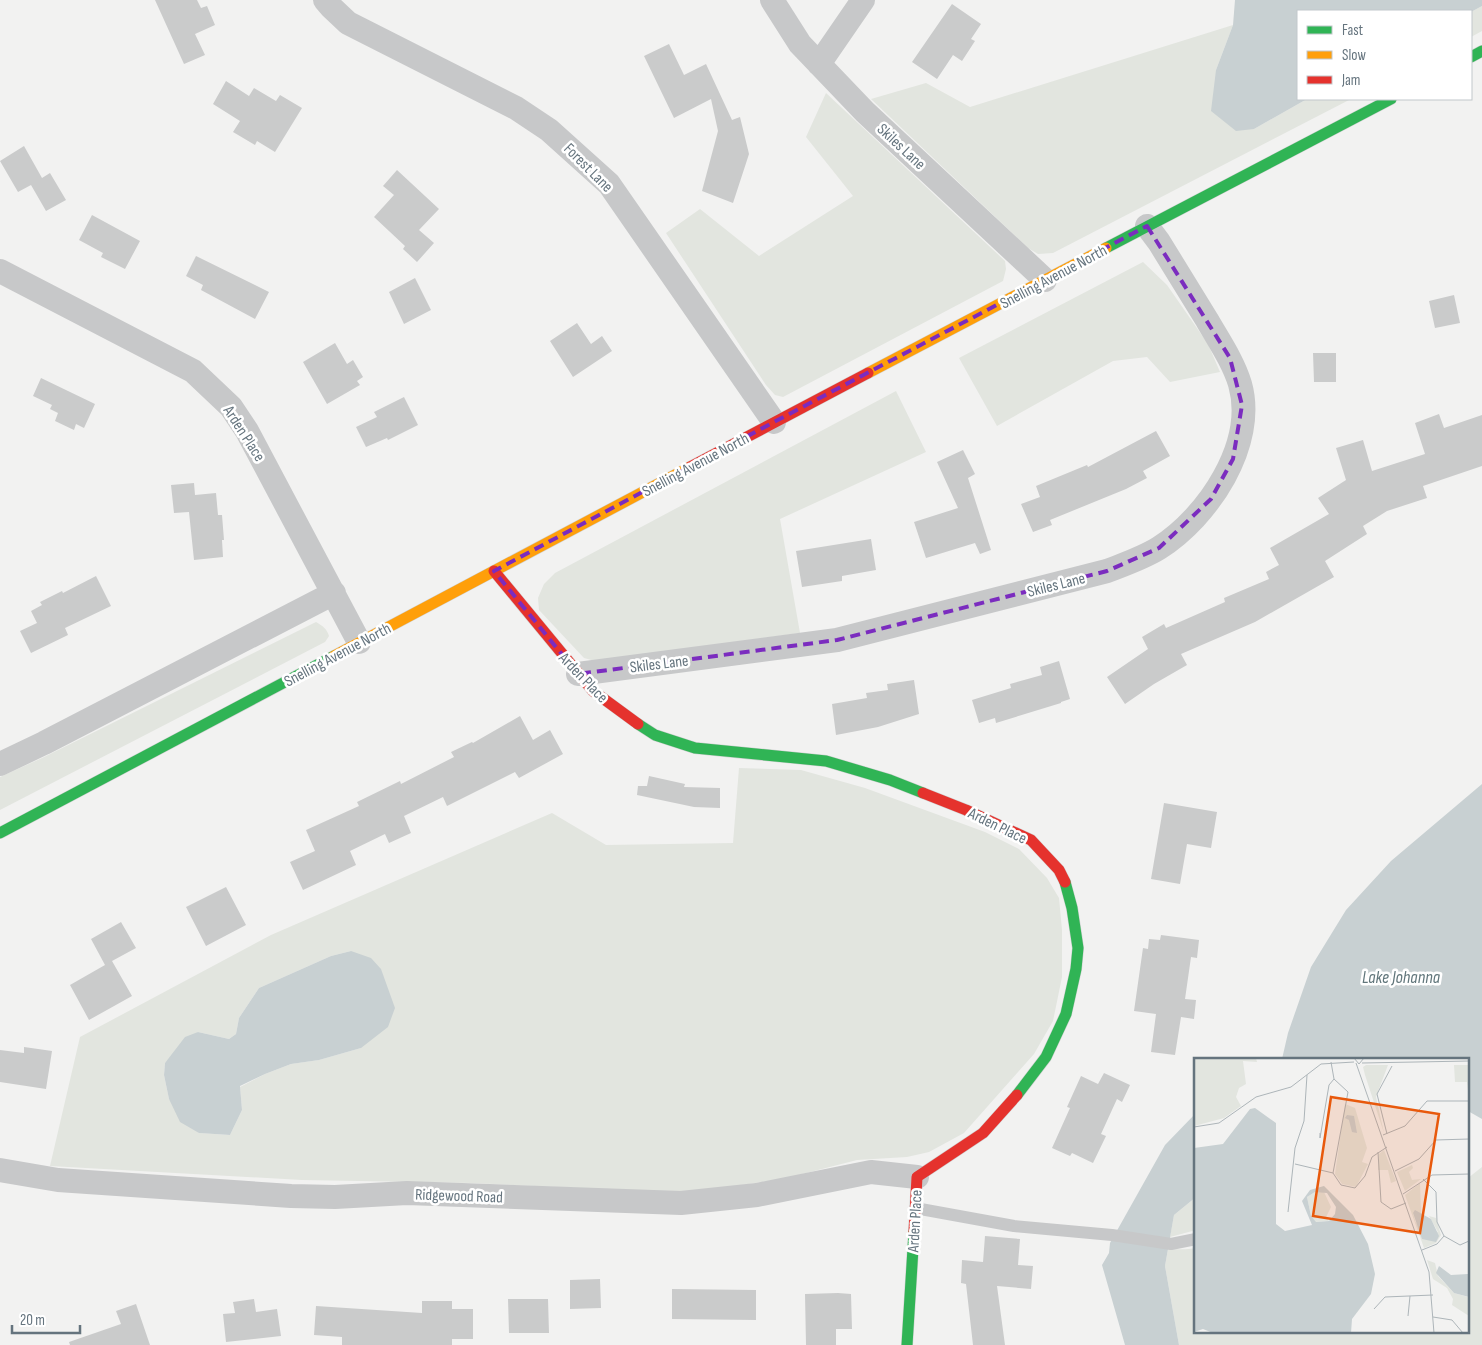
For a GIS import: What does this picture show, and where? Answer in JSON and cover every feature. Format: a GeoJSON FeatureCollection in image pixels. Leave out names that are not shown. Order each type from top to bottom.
{"type":"FeatureCollection","features":[{"type":"Feature","properties":{"kind":"street","name":"Forest Lane"},"geometry":{"type":"LineString","coordinates":[[325,0],[348,23],[516,108],[549,130],[581,157],[608,184],[774,422]]}},
{"type":"Feature","properties":{"kind":"street","name":"Skiles Lane"},"geometry":{"type":"LineString","coordinates":[[772,0],[800,44],[865,112],[1045,280]]}},
{"type":"Feature","properties":{"kind":"street"},"geometry":{"type":"LineString","coordinates":[[820,64],[863,0]]}},
{"type":"Feature","properties":{"kind":"street","name":"Snelling Avenue North"},"geometry":{"type":"LineString","coordinates":[[0,833],[774,422],[1389,100]]}},
{"type":"Feature","properties":{"kind":"street","name":"Skiles Lane"},"geometry":{"type":"LineString","coordinates":[[578,674],[837,640],[1107,571],[1136,560],[1159,548],[1179,533],[1211,499],[1233,459],[1243,421],[1240,385],[1230,358],[1159,242],[1147,226]]}},
{"type":"Feature","properties":{"kind":"street","name":"Arden Place"},"geometry":{"type":"LineString","coordinates":[[0,272],[193,371],[231,407],[247,431],[359,642]]}},
{"type":"Feature","properties":{"kind":"street","name":"Arden Place"},"geometry":{"type":"LineString","coordinates":[[494,571],[593,691],[655,735],[695,748],[826,761],[890,780],[966,810],[1031,840],[1059,870],[1067,886],[1078,948],[1076,969],[1066,1014],[1046,1057],[1017,1095],[983,1133],[917,1177],[907,1345]]}},
{"type":"Feature","properties":{"kind":"street"},"geometry":{"type":"LineString","coordinates":[[0,764],[334,593]]}},
{"type":"Feature","properties":{"kind":"street","name":"Ridgewood Road"},"geometry":{"type":"LineString","coordinates":[[0,1170],[58,1180],[290,1196],[407,1193],[681,1203],[756,1195],[871,1172],[917,1177]]}},
{"type":"Feature","properties":{"kind":"lane"},"geometry":{"type":"LineString","coordinates":[[915,1208],[1014,1226],[1112,1235],[1172,1244],[1194,1239]]}},
{"type":"Feature","properties":{"kind":"highlighted area"},"geometry":{"type":"Polygon","coordinates":[[[1147,226],[1230,358],[1242,405],[1233,459],[1211,499],[1159,548],[1107,571],[837,640],[578,674],[494,571],[774,422],[1147,226]]]}},
{"type":"Feature","properties":{"kind":"shaded area"},"geometry":{"type":"Polygon","coordinates":[[[1482,6],[1482,31],[1472,36],[1472,11],[1482,6]]]}},
{"type":"Feature","properties":{"kind":"shaded area"},"geometry":{"type":"Polygon","coordinates":[[[1233,25],[1216,70],[1254,129],[1305,100],[1349,100],[1053,253],[1038,254],[1028,248],[871,99],[926,83],[970,107],[1233,25]]]}},
{"type":"Feature","properties":{"kind":"shaded area"},"geometry":{"type":"Polygon","coordinates":[[[826,93],[1005,261],[1006,269],[1003,281],[783,397],[775,395],[766,385],[666,233],[700,209],[759,256],[853,196],[806,137],[826,93]]]}},
{"type":"Feature","properties":{"kind":"shaded area"},"geometry":{"type":"Polygon","coordinates":[[[1143,262],[1167,285],[1208,344],[1220,372],[1170,382],[1147,357],[1113,361],[997,426],[959,358],[1143,262]]]}},
{"type":"Feature","properties":{"kind":"shaded area"},"geometry":{"type":"Polygon","coordinates":[[[896,391],[926,452],[780,519],[800,633],[595,661],[584,658],[539,610],[538,598],[544,584],[555,573],[896,391]]]}},
{"type":"Feature","properties":{"kind":"shaded area"},"geometry":{"type":"Polygon","coordinates":[[[316,622],[324,628],[329,636],[325,642],[0,810],[0,777],[316,622]]]}},
{"type":"Feature","properties":{"kind":"shaded area"},"geometry":{"type":"Polygon","coordinates":[[[739,768],[801,770],[865,788],[985,832],[1019,849],[1047,878],[1059,898],[1062,930],[1062,977],[1053,1021],[1034,1054],[964,1133],[929,1152],[907,1157],[857,1160],[783,1179],[708,1190],[664,1192],[471,1183],[302,1180],[50,1166],[80,1037],[271,935],[552,813],[606,845],[733,843],[739,768]],[[351,951],[331,956],[259,988],[239,1018],[236,1034],[229,1039],[198,1032],[165,1063],[164,1075],[169,1099],[199,1133],[230,1135],[242,1110],[240,1087],[265,1074],[291,1064],[319,1060],[361,1048],[351,951]]]}},
{"type":"Feature","properties":{"kind":"shaded area"},"geometry":{"type":"Polygon","coordinates":[[[1482,1167],[1482,1345],[1179,1345],[1165,1266],[1168,1249],[1194,1248],[1194,1332],[1470,1332],[1470,1176],[1482,1167]]]}},
{"type":"Feature","properties":{"kind":"shaded area"},"geometry":{"type":"Polygon","coordinates":[[[1194,1199],[1194,1231],[1170,1237],[1174,1215],[1194,1199]]]}},
{"type":"Feature","properties":{"kind":"water"},"geometry":{"type":"Polygon","coordinates":[[[1235,0],[1482,0],[1482,6],[1472,11],[1297,10],[1297,100],[1305,100],[1254,129],[1236,131],[1211,111],[1216,70],[1233,25],[1235,0]]]}},
{"type":"Feature","properties":{"kind":"water","name":"Lake Johanna"},"geometry":{"type":"Polygon","coordinates":[[[1482,784],[1482,1119],[1470,1112],[1470,1058],[1282,1058],[1288,1033],[1311,967],[1346,910],[1391,861],[1482,784]]]}},
{"type":"Feature","properties":{"kind":"water"},"geometry":{"type":"Polygon","coordinates":[[[351,951],[371,958],[381,969],[395,1008],[388,1027],[361,1048],[319,1060],[291,1064],[240,1086],[242,1110],[230,1135],[199,1133],[180,1122],[169,1099],[164,1075],[165,1063],[185,1037],[198,1032],[229,1039],[236,1034],[239,1018],[259,988],[331,956],[351,951]]]}},
{"type":"Feature","properties":{"kind":"water"},"geometry":{"type":"Polygon","coordinates":[[[1194,1115],[1194,1199],[1174,1215],[1165,1266],[1179,1345],[1125,1345],[1102,1265],[1109,1253],[1110,1243],[1165,1145],[1194,1115]]]}},
{"type":"Feature","properties":{"kind":"building"},"geometry":{"type":"Polygon","coordinates":[[[155,0],[197,0],[201,8],[207,6],[215,25],[195,34],[205,55],[184,64],[155,0]]]}},
{"type":"Feature","properties":{"kind":"building"},"geometry":{"type":"Polygon","coordinates":[[[952,4],[981,24],[971,39],[975,41],[962,61],[953,55],[937,79],[912,62],[952,4]]]}},
{"type":"Feature","properties":{"kind":"building"},"geometry":{"type":"Polygon","coordinates":[[[669,44],[684,75],[706,64],[732,120],[740,117],[749,154],[733,203],[702,191],[718,131],[711,99],[674,118],[644,56],[669,44]]]}},
{"type":"Feature","properties":{"kind":"building"},"geometry":{"type":"Polygon","coordinates":[[[226,81],[249,96],[254,88],[276,101],[280,95],[302,108],[275,152],[257,141],[255,145],[233,132],[240,121],[213,104],[226,81]]]}},
{"type":"Feature","properties":{"kind":"building"},"geometry":{"type":"Polygon","coordinates":[[[24,146],[42,178],[50,173],[66,200],[46,211],[31,185],[18,192],[0,161],[24,146]]]}},
{"type":"Feature","properties":{"kind":"building"},"geometry":{"type":"Polygon","coordinates":[[[397,170],[439,209],[419,230],[434,243],[417,262],[403,249],[405,246],[374,217],[394,195],[383,186],[397,170]]]}},
{"type":"Feature","properties":{"kind":"building"},"geometry":{"type":"Polygon","coordinates":[[[92,215],[140,241],[125,269],[101,257],[103,253],[79,240],[92,215]]]}},
{"type":"Feature","properties":{"kind":"building"},"geometry":{"type":"Polygon","coordinates":[[[196,256],[269,292],[255,319],[201,290],[203,285],[186,276],[196,256]]]}},
{"type":"Feature","properties":{"kind":"building"},"geometry":{"type":"Polygon","coordinates":[[[415,278],[431,310],[404,324],[389,292],[415,278]]]}},
{"type":"Feature","properties":{"kind":"building"},"geometry":{"type":"Polygon","coordinates":[[[1454,295],[1460,323],[1435,328],[1429,301],[1454,295]]]}},
{"type":"Feature","properties":{"kind":"building"},"geometry":{"type":"Polygon","coordinates":[[[577,323],[591,344],[602,336],[612,351],[573,377],[550,341],[577,323]]]}},
{"type":"Feature","properties":{"kind":"building"},"geometry":{"type":"Polygon","coordinates":[[[335,343],[347,364],[353,360],[363,377],[357,381],[360,385],[327,404],[303,362],[335,343]]]}},
{"type":"Feature","properties":{"kind":"building"},"geometry":{"type":"Polygon","coordinates":[[[1313,353],[1336,353],[1336,382],[1314,382],[1313,353]]]}},
{"type":"Feature","properties":{"kind":"building"},"geometry":{"type":"Polygon","coordinates":[[[41,378],[95,404],[84,428],[76,424],[74,430],[55,421],[58,413],[50,409],[52,405],[33,396],[41,378]]]}},
{"type":"Feature","properties":{"kind":"building"},"geometry":{"type":"Polygon","coordinates":[[[404,397],[418,425],[388,440],[387,438],[366,447],[356,427],[377,417],[374,412],[404,397]]]}},
{"type":"Feature","properties":{"kind":"building"},"geometry":{"type":"Polygon","coordinates":[[[1439,414],[1444,428],[1482,415],[1482,466],[1423,486],[1427,498],[1387,511],[1363,526],[1367,534],[1325,561],[1334,577],[1255,622],[1181,654],[1187,665],[1125,704],[1107,677],[1148,649],[1142,637],[1164,624],[1166,628],[1225,602],[1224,598],[1269,579],[1266,572],[1279,565],[1270,548],[1329,514],[1318,498],[1346,480],[1336,448],[1363,440],[1372,471],[1425,454],[1415,423],[1439,414]]]}},
{"type":"Feature","properties":{"kind":"building"},"geometry":{"type":"Polygon","coordinates":[[[1156,431],[1170,456],[1143,471],[1147,478],[1126,489],[1050,520],[1052,525],[1033,532],[1021,504],[1040,497],[1036,486],[1087,465],[1088,467],[1156,431]]]}},
{"type":"Feature","properties":{"kind":"building"},"geometry":{"type":"Polygon","coordinates":[[[963,450],[975,474],[968,478],[991,550],[980,554],[975,543],[926,558],[914,522],[958,508],[937,462],[963,450]]]}},
{"type":"Feature","properties":{"kind":"building"},"geometry":{"type":"Polygon","coordinates":[[[194,483],[195,495],[216,493],[218,515],[222,515],[223,557],[194,560],[189,512],[174,513],[171,485],[194,483]]]}},
{"type":"Feature","properties":{"kind":"building"},"geometry":{"type":"Polygon","coordinates":[[[871,539],[876,570],[842,576],[842,581],[802,587],[796,551],[871,539]]]}},
{"type":"Feature","properties":{"kind":"building"},"geometry":{"type":"Polygon","coordinates":[[[96,576],[111,606],[65,628],[68,635],[31,653],[20,631],[37,623],[31,611],[42,605],[40,602],[62,591],[63,593],[96,576]]]}},
{"type":"Feature","properties":{"kind":"building"},"geometry":{"type":"Polygon","coordinates":[[[1059,661],[1070,699],[996,723],[995,718],[979,723],[972,700],[1011,688],[1010,684],[1042,675],[1040,667],[1059,661]]]}},
{"type":"Feature","properties":{"kind":"building"},"geometry":{"type":"Polygon","coordinates":[[[914,680],[919,714],[878,727],[836,735],[832,704],[867,698],[866,693],[888,690],[887,684],[914,680]]]}},
{"type":"Feature","properties":{"kind":"building"},"geometry":{"type":"Polygon","coordinates":[[[520,716],[533,740],[550,730],[563,754],[519,778],[515,772],[447,806],[443,797],[404,816],[411,833],[389,843],[385,834],[350,851],[356,865],[303,890],[290,862],[315,851],[306,830],[359,806],[357,802],[400,781],[401,784],[454,757],[451,752],[473,743],[520,716]]]}},
{"type":"Feature","properties":{"kind":"building"},"geometry":{"type":"Polygon","coordinates":[[[649,776],[685,784],[684,787],[720,788],[720,808],[694,807],[637,795],[638,786],[647,786],[649,776]]]}},
{"type":"Feature","properties":{"kind":"building"},"geometry":{"type":"Polygon","coordinates":[[[1164,803],[1217,812],[1211,848],[1187,844],[1180,884],[1151,879],[1164,803]]]}},
{"type":"Feature","properties":{"kind":"building"},"geometry":{"type":"Polygon","coordinates":[[[226,887],[246,925],[206,946],[186,907],[226,887]]]}},
{"type":"Feature","properties":{"kind":"building"},"geometry":{"type":"Polygon","coordinates":[[[121,922],[136,948],[112,961],[132,996],[89,1020],[70,985],[105,965],[91,939],[121,922]]]}},
{"type":"Feature","properties":{"kind":"building"},"geometry":{"type":"Polygon","coordinates":[[[1161,935],[1199,940],[1197,958],[1191,957],[1185,999],[1196,1000],[1194,1019],[1181,1017],[1175,1055],[1151,1052],[1156,1014],[1134,1011],[1143,948],[1148,949],[1149,939],[1160,940],[1161,935]]]}},
{"type":"Feature","properties":{"kind":"building"},"geometry":{"type":"Polygon","coordinates":[[[24,1047],[52,1051],[46,1089],[0,1082],[0,1050],[24,1053],[24,1047]]]}},
{"type":"Feature","properties":{"kind":"building"},"geometry":{"type":"Polygon","coordinates":[[[1104,1073],[1130,1085],[1122,1102],[1117,1099],[1101,1134],[1106,1136],[1093,1163],[1072,1153],[1070,1156],[1052,1148],[1070,1108],[1067,1107],[1081,1076],[1098,1084],[1104,1073]]]}},
{"type":"Feature","properties":{"kind":"building"},"geometry":{"type":"Polygon","coordinates":[[[985,1236],[1020,1239],[1018,1265],[1033,1266],[1031,1289],[997,1286],[1005,1345],[973,1345],[966,1284],[961,1283],[962,1260],[983,1262],[985,1236]]]}},
{"type":"Feature","properties":{"kind":"building"},"geometry":{"type":"Polygon","coordinates":[[[600,1279],[601,1308],[570,1309],[570,1280],[600,1279]]]}},
{"type":"Feature","properties":{"kind":"building"},"geometry":{"type":"Polygon","coordinates":[[[672,1289],[756,1290],[756,1320],[672,1319],[672,1289]]]}},
{"type":"Feature","properties":{"kind":"building"},"geometry":{"type":"Polygon","coordinates":[[[805,1294],[851,1294],[852,1329],[836,1329],[836,1345],[806,1345],[805,1294]]]}},
{"type":"Feature","properties":{"kind":"building"},"geometry":{"type":"Polygon","coordinates":[[[254,1299],[256,1312],[277,1309],[281,1336],[226,1342],[223,1314],[235,1313],[233,1302],[254,1299]]]}},
{"type":"Feature","properties":{"kind":"building"},"geometry":{"type":"Polygon","coordinates":[[[508,1299],[548,1299],[549,1333],[509,1333],[508,1299]]]}},
{"type":"Feature","properties":{"kind":"building"},"geometry":{"type":"Polygon","coordinates":[[[422,1301],[452,1301],[452,1309],[473,1309],[473,1339],[452,1339],[452,1345],[342,1345],[342,1337],[314,1335],[316,1306],[422,1313],[422,1301]]]}},
{"type":"Feature","properties":{"kind":"building"},"geometry":{"type":"Polygon","coordinates":[[[136,1304],[150,1345],[70,1345],[69,1342],[121,1324],[116,1311],[136,1304]]]}},
{"type":"Feature","properties":{"kind":"traffic: fast"},"geometry":{"type":"LineString","coordinates":[[1472,56],[1482,51]]}},
{"type":"Feature","properties":{"kind":"traffic: fast"},"geometry":{"type":"LineString","coordinates":[[1106,248],[1389,100]]}},
{"type":"Feature","properties":{"kind":"traffic: fast"},"geometry":{"type":"LineString","coordinates":[[0,833],[334,656]]}},
{"type":"Feature","properties":{"kind":"traffic: fast"},"geometry":{"type":"LineString","coordinates":[[638,724],[655,735],[695,748],[826,761],[890,780],[923,793]]}},
{"type":"Feature","properties":{"kind":"traffic: fast"},"geometry":{"type":"LineString","coordinates":[[1017,1095],[1046,1057],[1066,1014],[1076,969],[1078,948],[1072,908],[1065,882]]}},
{"type":"Feature","properties":{"kind":"traffic: fast"},"geometry":{"type":"LineString","coordinates":[[907,1345],[914,1232]]}},
{"type":"Feature","properties":{"kind":"traffic: slow"},"geometry":{"type":"LineString","coordinates":[[868,373],[1106,248]]}},
{"type":"Feature","properties":{"kind":"traffic: slow"},"geometry":{"type":"LineString","coordinates":[[334,656],[690,467]]}},
{"type":"Feature","properties":{"kind":"traffic: jam"},"geometry":{"type":"LineString","coordinates":[[690,467],[868,373]]}},
{"type":"Feature","properties":{"kind":"traffic: jam"},"geometry":{"type":"LineString","coordinates":[[494,571],[593,691],[638,724]]}},
{"type":"Feature","properties":{"kind":"traffic: jam"},"geometry":{"type":"LineString","coordinates":[[923,793],[966,810],[1031,840],[1059,870],[1065,882]]}},
{"type":"Feature","properties":{"kind":"traffic: jam"},"geometry":{"type":"LineString","coordinates":[[914,1232],[917,1177],[983,1133],[1017,1095]]}}]}
